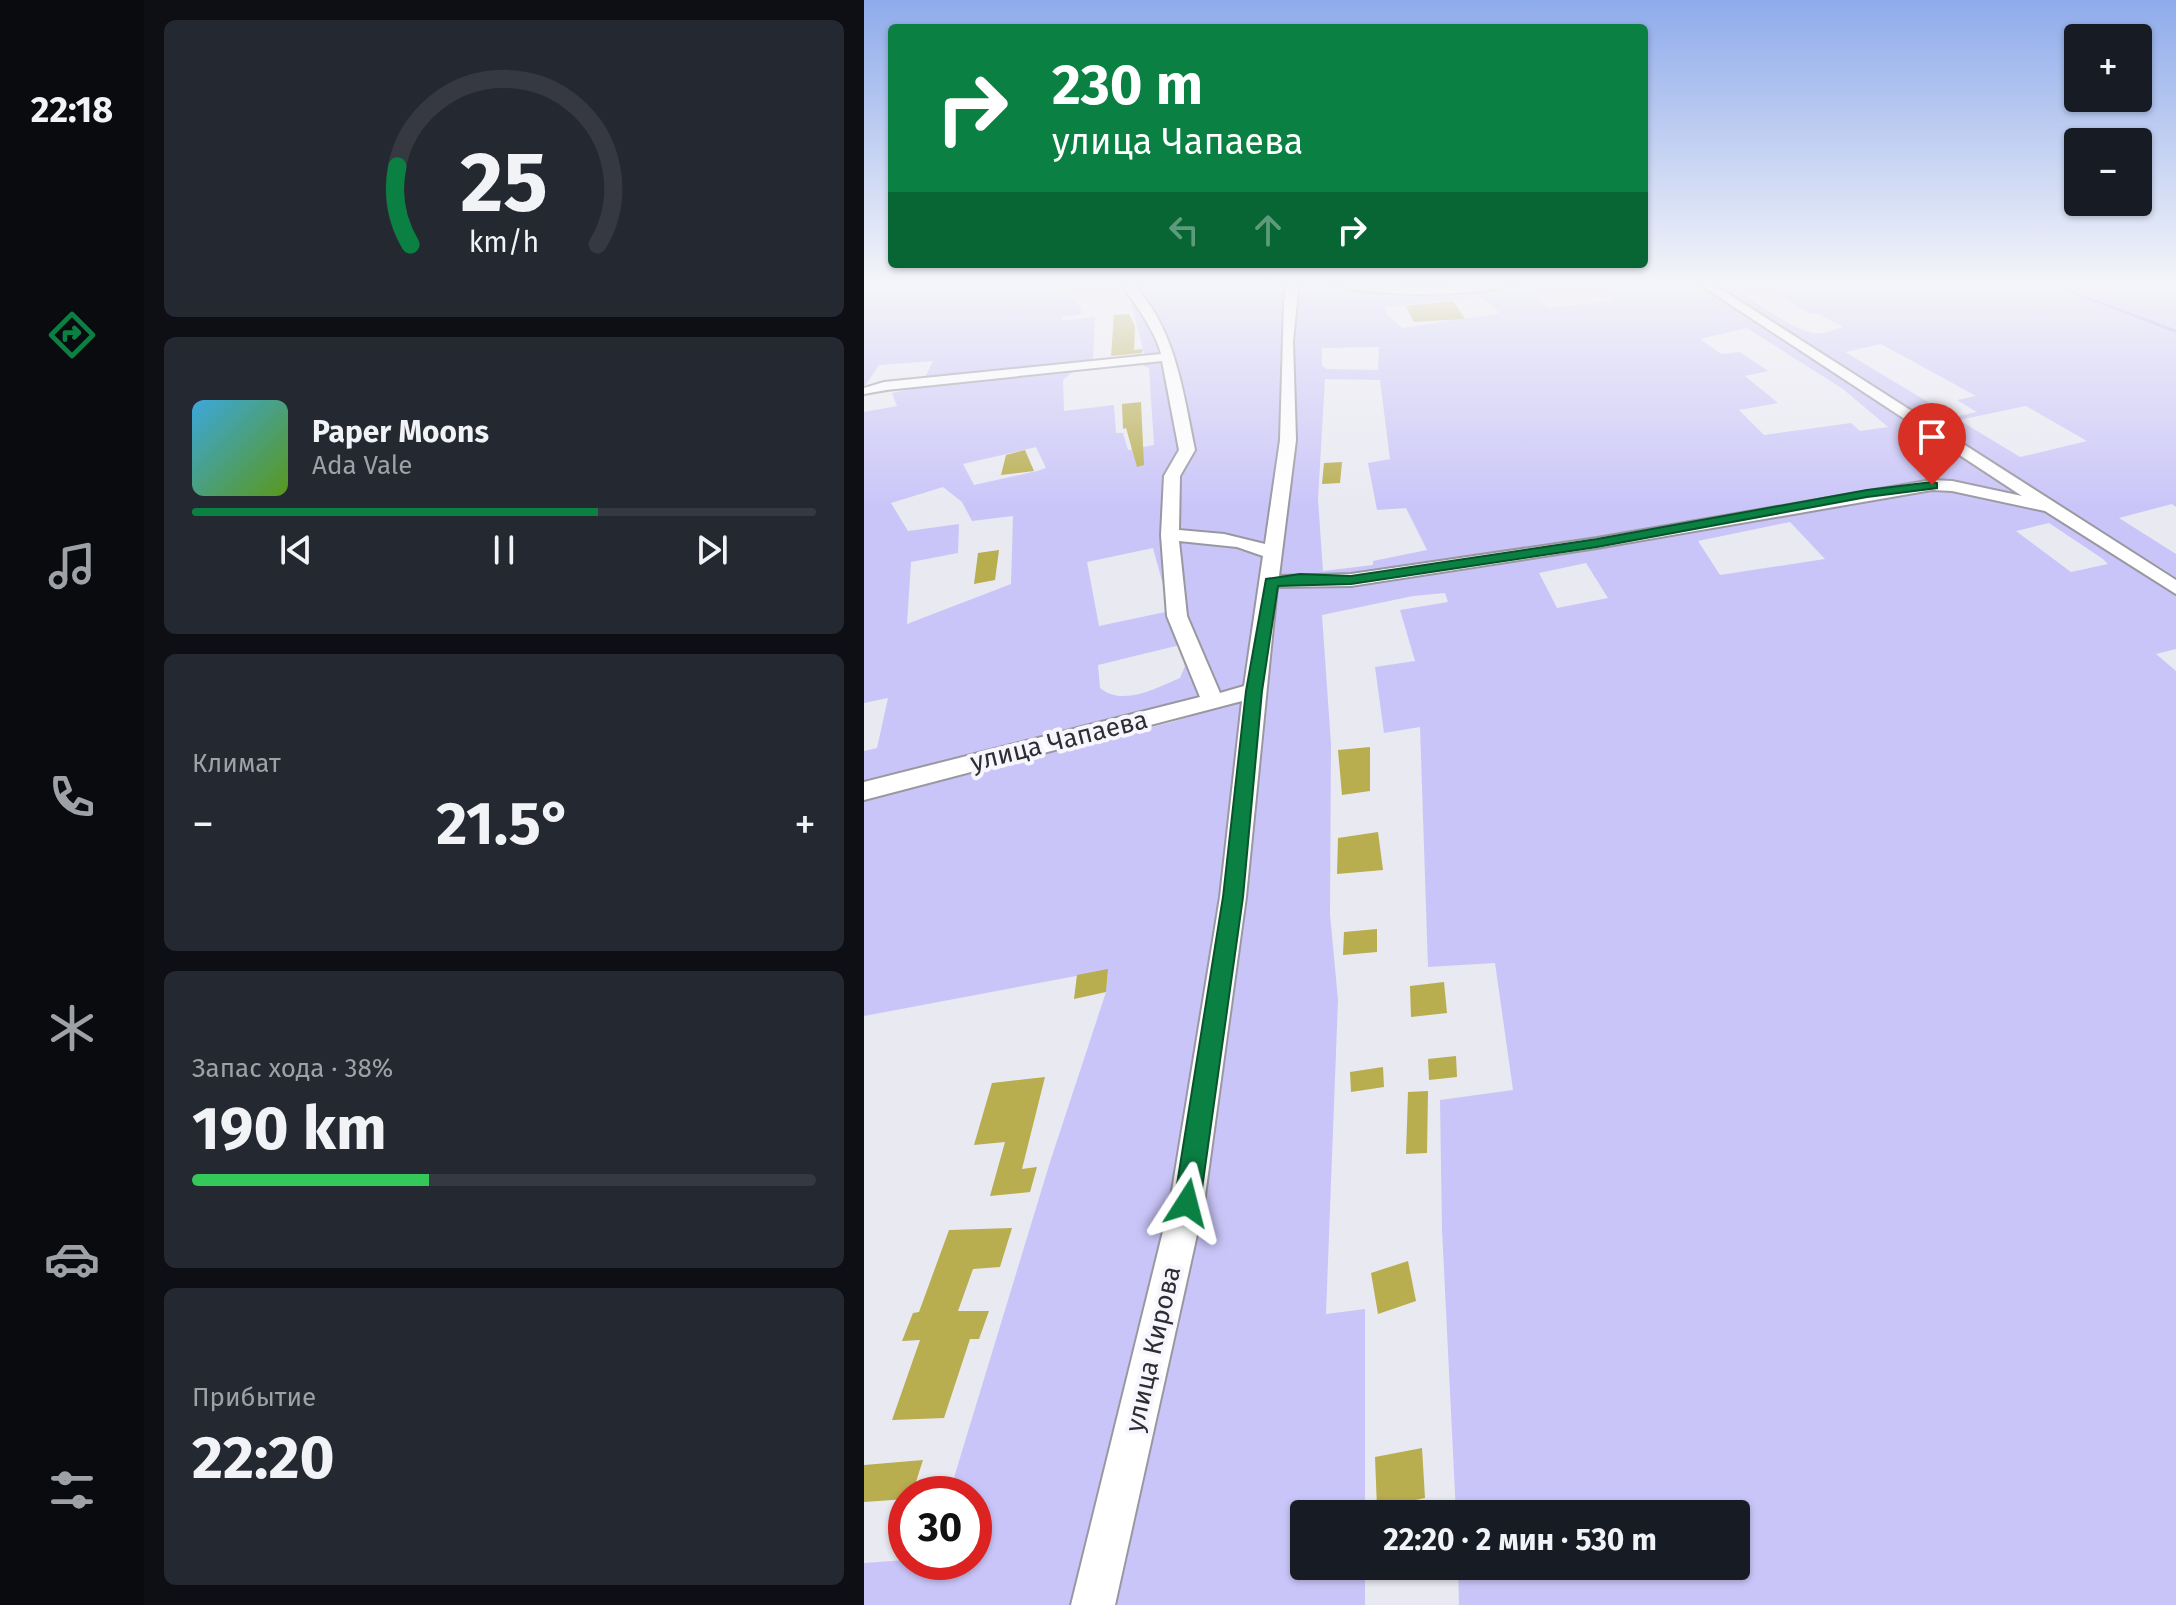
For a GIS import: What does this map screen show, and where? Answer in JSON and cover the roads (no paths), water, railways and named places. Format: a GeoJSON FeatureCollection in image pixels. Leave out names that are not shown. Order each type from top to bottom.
{"type":"FeatureCollection","features":[{"type":"Feature","properties":{"kind":"street"},"geometry":{"type":"LineString","coordinates":[[868,391],[884,386],[1167,357],[1187,450],[1172,476],[1170,535],[1177,616],[1213,702]]}},
{"type":"Feature","properties":{"kind":"street","name":"улица Кирова"},"geometry":{"type":"LineString","coordinates":[[1093,1605],[1187,1203],[1233,897],[1254,691],[1288,440],[1290,400],[1287,357]]}},
{"type":"Feature","properties":{"kind":"street"},"geometry":{"type":"LineString","coordinates":[[1818,357],[2176,588]]}},
{"type":"Feature","properties":{"kind":"street"},"geometry":{"type":"LineString","coordinates":[[1271,582],[1351,580],[1597,543],[1932,485],[1952,486],[2054,508]]}},
{"type":"Feature","properties":{"kind":"street"},"geometry":{"type":"LineString","coordinates":[[1170,535],[1234,540],[1259,546],[1274,554]]}},
{"type":"Feature","properties":{"kind":"street","name":"улица Чапаева"},"geometry":{"type":"LineString","coordinates":[[864,791],[1254,691]]}}]}
